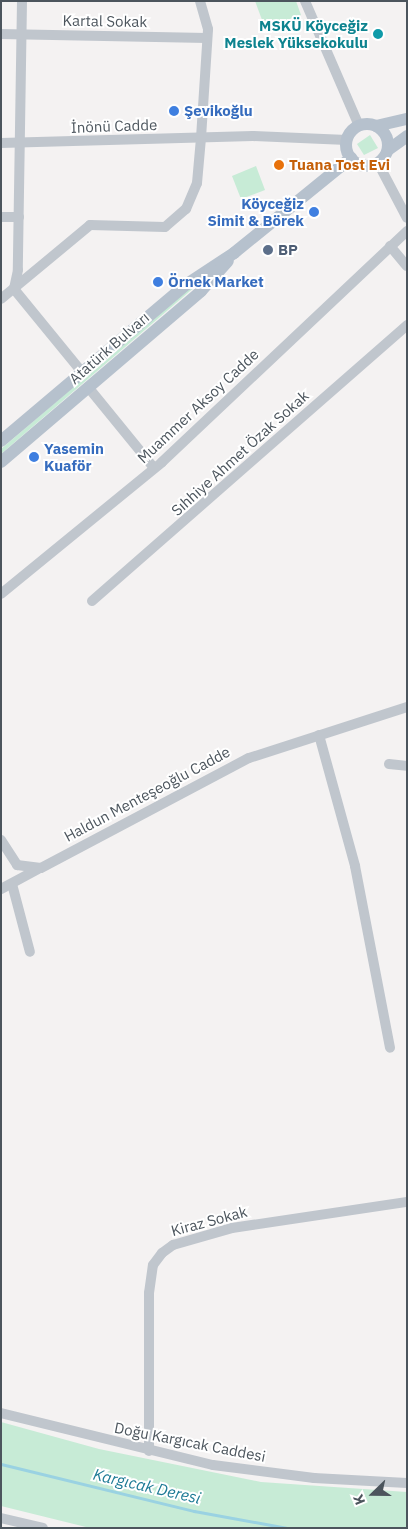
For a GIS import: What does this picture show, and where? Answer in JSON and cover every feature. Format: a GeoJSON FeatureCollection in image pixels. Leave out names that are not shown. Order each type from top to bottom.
{"type":"FeatureCollection","features":[{"type":"Feature","properties":{"kind":"main road"},"geometry":{"type":"LineString","coordinates":[[407,119],[376,126],[358,126],[347,140],[350,158],[360,165],[378,164],[388,150],[407,136]]}},
{"type":"Feature","properties":{"kind":"main road"},"geometry":{"type":"LineString","coordinates":[[376,126],[386,136],[388,150]]}},
{"type":"Feature","properties":{"kind":"main road","name":"Atatürk Bulvarı"},"geometry":{"type":"LineString","coordinates":[[1,442],[187,284],[234,253],[350,158]]}},
{"type":"Feature","properties":{"kind":"main road","name":"Atatürk Bulvarı"},"geometry":{"type":"LineString","coordinates":[[1,462],[201,291],[234,253]]}},
{"type":"Feature","properties":{"kind":"street"},"geometry":{"type":"LineString","coordinates":[[22,1],[24,35],[18,143],[19,218],[14,289],[82,372]]}},
{"type":"Feature","properties":{"kind":"street"},"geometry":{"type":"LineString","coordinates":[[1,299],[90,225],[165,227],[186,209],[197,183],[201,138],[207,38],[200,1]]}},
{"type":"Feature","properties":{"kind":"street"},"geometry":{"type":"LineString","coordinates":[[305,1],[358,126]]}},
{"type":"Feature","properties":{"kind":"street","name":"Kartal Sokak"},"geometry":{"type":"LineString","coordinates":[[1,34],[207,38]]}},
{"type":"Feature","properties":{"kind":"street","name":"İnönü Cadde"},"geometry":{"type":"LineString","coordinates":[[1,143],[201,138],[347,140]]}},
{"type":"Feature","properties":{"kind":"street"},"geometry":{"type":"LineString","coordinates":[[378,164],[407,218]]}},
{"type":"Feature","properties":{"kind":"street"},"geometry":{"type":"LineString","coordinates":[[1,217],[19,218]]}},
{"type":"Feature","properties":{"kind":"street","name":"Muammer Aksoy Cadde"},"geometry":{"type":"LineString","coordinates":[[1,594],[154,468],[407,231]]}},
{"type":"Feature","properties":{"kind":"street"},"geometry":{"type":"LineString","coordinates":[[390,246],[407,266]]}},
{"type":"Feature","properties":{"kind":"street","name":"Sıhhiye Ahmet Özak Sokak"},"geometry":{"type":"LineString","coordinates":[[92,601],[407,325]]}},
{"type":"Feature","properties":{"kind":"street"},"geometry":{"type":"LineString","coordinates":[[88,387],[154,468]]}},
{"type":"Feature","properties":{"kind":"street","name":"Haldun Menteşeoğlu Cadde"},"geometry":{"type":"LineString","coordinates":[[1,889],[194,783],[319,735],[407,707]]}},
{"type":"Feature","properties":{"kind":"street"},"geometry":{"type":"LineString","coordinates":[[319,735],[354,866],[390,1048]]}},
{"type":"Feature","properties":{"kind":"street"},"geometry":{"type":"LineString","coordinates":[[389,764],[407,766]]}},
{"type":"Feature","properties":{"kind":"street"},"geometry":{"type":"LineString","coordinates":[[1,840],[17,865],[41,868]]}},
{"type":"Feature","properties":{"kind":"street"},"geometry":{"type":"LineString","coordinates":[[12,884],[30,952]]}},
{"type":"Feature","properties":{"kind":"street","name":"Kiraz Sokak"},"geometry":{"type":"LineString","coordinates":[[148,1451],[149,1293],[153,1265],[162,1252],[172,1245],[232,1228],[407,1202]]}},
{"type":"Feature","properties":{"kind":"street","name":"Doğu Kargıcak Caddesi"},"geometry":{"type":"LineString","coordinates":[[1,1413],[148,1451],[259,1473],[407,1483]]}},
{"type":"Feature","properties":{"kind":"street"},"geometry":{"type":"LineString","coordinates":[[1,1518],[43,1528]]}},
{"type":"Feature","properties":{"kind":"green space"},"geometry":{"type":"Polygon","coordinates":[[[255,1],[296,1],[301,15],[265,28],[255,1]]]}},
{"type":"Feature","properties":{"kind":"green space"},"geometry":{"type":"Polygon","coordinates":[[[370,135],[378,148],[364,155],[357,144],[370,135]]]}},
{"type":"Feature","properties":{"kind":"green space"},"geometry":{"type":"Polygon","coordinates":[[[256,166],[265,190],[241,199],[232,176],[256,166]]]}},
{"type":"Feature","properties":{"kind":"green space"},"geometry":{"type":"Polygon","coordinates":[[[195,283],[197,285],[1,454],[1,449],[195,283]]]}},
{"type":"Feature","properties":{"kind":"green space"},"geometry":{"type":"Polygon","coordinates":[[[1,1422],[99,1449],[261,1482],[407,1492],[407,1528],[90,1528],[1,1506],[1,1422]]]}},
{"type":"Feature","properties":{"kind":"waterway","name":"Kargıcak Deresi"},"geometry":{"type":"LineString","coordinates":[[1,1464],[194,1511],[288,1528]]}},
{"type":"Feature","properties":{"kind":"place","name":"MSKÜ Köyceğiz Meslek Yüksekokulu"},"geometry":{"type":"Point","coordinates":[378,34]}},
{"type":"Feature","properties":{"kind":"place","name":"Şevikoğlu"},"geometry":{"type":"Point","coordinates":[174,111]}},
{"type":"Feature","properties":{"kind":"place","name":"Tuana Tost Evi"},"geometry":{"type":"Point","coordinates":[279,165]}},
{"type":"Feature","properties":{"kind":"place","name":"Köyceğiz Simit & Börek"},"geometry":{"type":"Point","coordinates":[314,212]}},
{"type":"Feature","properties":{"kind":"place","name":"BP"},"geometry":{"type":"Point","coordinates":[268,250]}},
{"type":"Feature","properties":{"kind":"place","name":"Örnek Market"},"geometry":{"type":"Point","coordinates":[158,282]}},
{"type":"Feature","properties":{"kind":"place","name":"Yasemin Kuaför"},"geometry":{"type":"Point","coordinates":[34,457]}}]}
